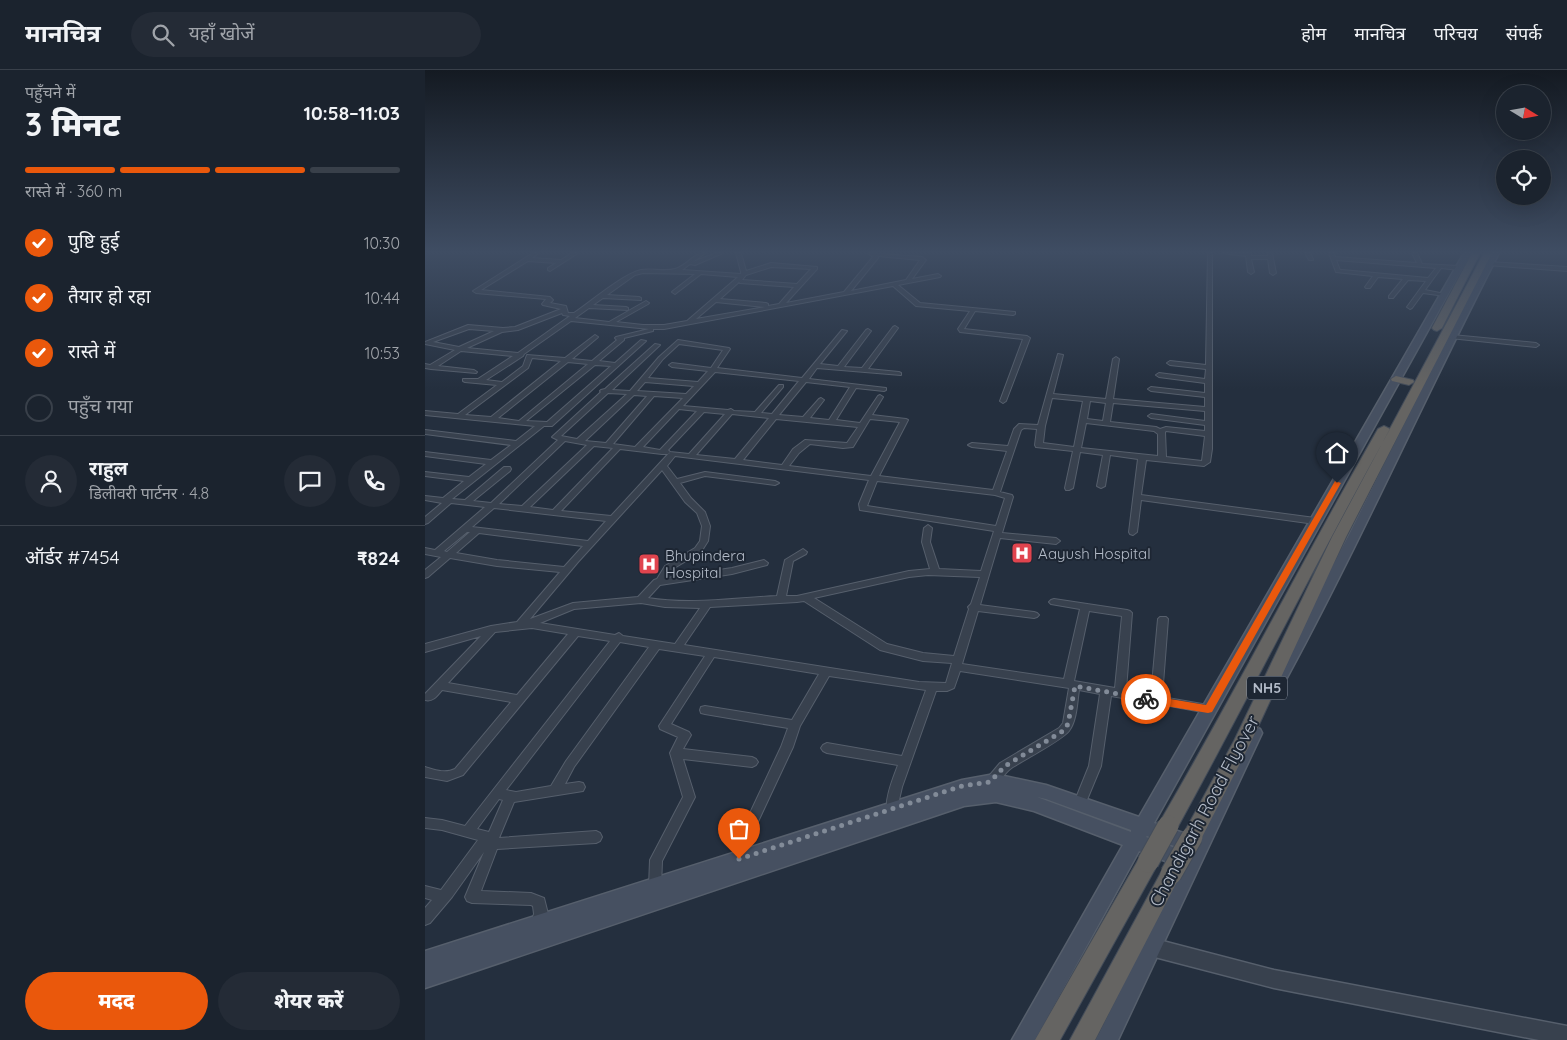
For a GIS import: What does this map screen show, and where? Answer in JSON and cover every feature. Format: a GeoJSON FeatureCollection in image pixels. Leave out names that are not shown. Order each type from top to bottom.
{"type":"FeatureCollection","features":[{"type":"Feature","properties":{"kind":"highway"},"geometry":{"type":"LineString","coordinates":[[1443,306],[1448,298]]}},
{"type":"Feature","properties":{"kind":"highway","name":"NH5"},"geometry":{"type":"LineString","coordinates":[[1430,368],[1466,299]]}},
{"type":"Feature","properties":{"kind":"highway","name":"Chandigarh Road Flyover"},"geometry":{"type":"LineString","coordinates":[[1082,1040],[1241,744],[1339,537],[1430,368]]}},
{"type":"Feature","properties":{"kind":"highway","name":"Chandigarh Road Flyover"},"geometry":{"type":"LineString","coordinates":[[1047,1040],[1220,734],[1404,383]]}},
{"type":"Feature","properties":{"kind":"main road"},"geometry":{"type":"LineString","coordinates":[[1023,1040],[1315,521],[1404,383],[1446,298]]}},
{"type":"Feature","properties":{"kind":"main road"},"geometry":{"type":"LineString","coordinates":[[1107,1040],[1243,760],[1269,699],[1355,535],[1430,368],[1452,338],[1466,299]]}},
{"type":"Feature","properties":{"kind":"main road"},"geometry":{"type":"LineString","coordinates":[[425,961],[962,786],[990,782],[1016,785],[1080,803],[1140,833],[1196,855]]}},
{"type":"Feature","properties":{"kind":"main road"},"geometry":{"type":"LineString","coordinates":[[425,978],[964,799],[996,796],[1035,804],[1140,833]]}},
{"type":"Feature","properties":{"kind":"street"},"geometry":{"type":"LineString","coordinates":[[548,298],[550,300],[545,305],[565,307],[565,314],[571,317],[651,327],[689,323],[818,298]]}},
{"type":"Feature","properties":{"kind":"street"},"geometry":{"type":"LineString","coordinates":[[480,381],[598,298]]}},
{"type":"Feature","properties":{"kind":"street"},"geometry":{"type":"LineString","coordinates":[[630,298],[639,299]]}},
{"type":"Feature","properties":{"kind":"street"},"geometry":{"type":"LineString","coordinates":[[689,323],[716,300],[778,306],[786,298]]}},
{"type":"Feature","properties":{"kind":"street"},"geometry":{"type":"LineString","coordinates":[[910,298],[918,305],[1013,314]]}},
{"type":"Feature","properties":{"kind":"street"},"geometry":{"type":"LineString","coordinates":[[1060,355],[1041,427],[1039,445],[1203,464],[1206,462],[1208,450],[1210,298]]}},
{"type":"Feature","properties":{"kind":"street"},"geometry":{"type":"LineString","coordinates":[[1410,307],[1417,298]]}},
{"type":"Feature","properties":{"kind":"street"},"geometry":{"type":"LineString","coordinates":[[1432,298],[1443,306]]}},
{"type":"Feature","properties":{"kind":"street"},"geometry":{"type":"LineString","coordinates":[[611,323],[646,303]]}},
{"type":"Feature","properties":{"kind":"street"},"geometry":{"type":"LineString","coordinates":[[586,306],[626,309]]}},
{"type":"Feature","properties":{"kind":"street"},"geometry":{"type":"LineString","coordinates":[[426,343],[468,327],[503,330],[516,329],[564,310]]}},
{"type":"Feature","properties":{"kind":"street"},"geometry":{"type":"LineString","coordinates":[[973,310],[961,329],[962,331],[1027,338],[1003,401]]}},
{"type":"Feature","properties":{"kind":"street"},"geometry":{"type":"LineString","coordinates":[[612,339],[666,326]]}},
{"type":"Feature","properties":{"kind":"street"},"geometry":{"type":"LineString","coordinates":[[864,370],[895,328]]}},
{"type":"Feature","properties":{"kind":"street"},"geometry":{"type":"LineString","coordinates":[[428,367],[460,349],[503,330]]}},
{"type":"Feature","properties":{"kind":"street"},"geometry":{"type":"LineString","coordinates":[[840,368],[868,330]]}},
{"type":"Feature","properties":{"kind":"street"},"geometry":{"type":"LineString","coordinates":[[737,462],[802,380],[816,366],[844,331]]}},
{"type":"Feature","properties":{"kind":"street"},"geometry":{"type":"LineString","coordinates":[[491,420],[595,337]]}},
{"type":"Feature","properties":{"kind":"street"},"geometry":{"type":"LineString","coordinates":[[1452,338],[1536,345]]}},
{"type":"Feature","properties":{"kind":"street"},"geometry":{"type":"LineString","coordinates":[[520,423],[622,339]]}},
{"type":"Feature","properties":{"kind":"street"},"geometry":{"type":"LineString","coordinates":[[425,413],[520,423],[551,423],[643,341]]}},
{"type":"Feature","properties":{"kind":"street"},"geometry":{"type":"LineString","coordinates":[[579,442],[632,393],[661,358],[678,342],[727,350],[713,370],[637,449]]}},
{"type":"Feature","properties":{"kind":"street"},"geometry":{"type":"LineString","coordinates":[[426,343],[460,349],[617,365]]}},
{"type":"Feature","properties":{"kind":"street"},"geometry":{"type":"LineString","coordinates":[[524,624],[619,637],[711,654],[932,687],[949,686],[1009,500],[1007,496],[996,493],[607,446],[563,440],[556,437],[657,345]]}},
{"type":"Feature","properties":{"kind":"street"},"geometry":{"type":"LineString","coordinates":[[459,416],[526,367],[529,356]]}},
{"type":"Feature","properties":{"kind":"street"},"geometry":{"type":"LineString","coordinates":[[1107,423],[1116,359]]}},
{"type":"Feature","properties":{"kind":"street"},"geometry":{"type":"LineString","coordinates":[[1169,363],[1209,367]]}},
{"type":"Feature","properties":{"kind":"street"},"geometry":{"type":"LineString","coordinates":[[672,365],[884,389]]}},
{"type":"Feature","properties":{"kind":"street"},"geometry":{"type":"LineString","coordinates":[[816,366],[899,374]]}},
{"type":"Feature","properties":{"kind":"street"},"geometry":{"type":"LineString","coordinates":[[428,367],[474,372]]}},
{"type":"Feature","properties":{"kind":"street"},"geometry":{"type":"LineString","coordinates":[[1159,375],[1209,381]]}},
{"type":"Feature","properties":{"kind":"street"},"geometry":{"type":"LineString","coordinates":[[465,380],[504,384]]}},
{"type":"Feature","properties":{"kind":"street"},"geometry":{"type":"LineString","coordinates":[[643,380],[700,384]]}},
{"type":"Feature","properties":{"kind":"street"},"geometry":{"type":"LineString","coordinates":[[757,414],[781,386]]}},
{"type":"Feature","properties":{"kind":"street"},"geometry":{"type":"LineString","coordinates":[[831,422],[854,386]]}},
{"type":"Feature","properties":{"kind":"street"},"geometry":{"type":"LineString","coordinates":[[1151,388],[1208,395]]}},
{"type":"Feature","properties":{"kind":"street"},"geometry":{"type":"LineString","coordinates":[[588,390],[688,396]]}},
{"type":"Feature","properties":{"kind":"street"},"geometry":{"type":"LineString","coordinates":[[607,446],[652,394]]}},
{"type":"Feature","properties":{"kind":"street"},"geometry":{"type":"LineString","coordinates":[[1049,396],[1207,410]]}},
{"type":"Feature","properties":{"kind":"street"},"geometry":{"type":"LineString","coordinates":[[783,468],[796,451],[808,442],[850,445],[880,397]]}},
{"type":"Feature","properties":{"kind":"street"},"geometry":{"type":"LineString","coordinates":[[804,420],[821,400]]}},
{"type":"Feature","properties":{"kind":"street"},"geometry":{"type":"LineString","coordinates":[[1069,488],[1087,400]]}},
{"type":"Feature","properties":{"kind":"street"},"geometry":{"type":"LineString","coordinates":[[676,407],[863,425]]}},
{"type":"Feature","properties":{"kind":"street"},"geometry":{"type":"LineString","coordinates":[[662,452],[703,409]]}},
{"type":"Feature","properties":{"kind":"street"},"geometry":{"type":"LineString","coordinates":[[691,456],[731,412]]}},
{"type":"Feature","properties":{"kind":"street"},"geometry":{"type":"LineString","coordinates":[[1151,416],[1207,423]]}},
{"type":"Feature","properties":{"kind":"street"},"geometry":{"type":"LineString","coordinates":[[867,418],[904,420],[874,478],[863,508],[915,514],[998,532],[1056,541]]}},
{"type":"Feature","properties":{"kind":"street"},"geometry":{"type":"LineString","coordinates":[[1083,421],[1160,431],[1166,429],[1207,434]]}},
{"type":"Feature","properties":{"kind":"street"},"geometry":{"type":"LineString","coordinates":[[425,521],[471,480],[542,424]]}},
{"type":"Feature","properties":{"kind":"street"},"geometry":{"type":"LineString","coordinates":[[996,493],[1019,428],[1041,427]]}},
{"type":"Feature","properties":{"kind":"street"},"geometry":{"type":"LineString","coordinates":[[1160,431],[1162,433],[1162,460]]}},
{"type":"Feature","properties":{"kind":"street"},"geometry":{"type":"LineString","coordinates":[[425,432],[517,443]]}},
{"type":"Feature","properties":{"kind":"street"},"geometry":{"type":"LineString","coordinates":[[437,553],[493,505],[563,440]]}},
{"type":"Feature","properties":{"kind":"street"},"geometry":{"type":"LineString","coordinates":[[525,508],[592,444]]}},
{"type":"Feature","properties":{"kind":"street"},"geometry":{"type":"LineString","coordinates":[[972,445],[1012,449]]}},
{"type":"Feature","properties":{"kind":"street"},"geometry":{"type":"LineString","coordinates":[[555,512],[618,447]]}},
{"type":"Feature","properties":{"kind":"street"},"geometry":{"type":"LineString","coordinates":[[1101,486],[1107,453]]}},
{"type":"Feature","properties":{"kind":"street"},"geometry":{"type":"LineString","coordinates":[[425,454],[493,463]]}},
{"type":"Feature","properties":{"kind":"street"},"geometry":{"type":"LineString","coordinates":[[524,624],[566,570],[673,454]]}},
{"type":"Feature","properties":{"kind":"street"},"geometry":{"type":"LineString","coordinates":[[1133,532],[1142,458]]}},
{"type":"Feature","properties":{"kind":"street"},"geometry":{"type":"LineString","coordinates":[[661,580],[668,568],[698,550],[702,545],[705,534],[704,517],[688,500],[663,466]]}},
{"type":"Feature","properties":{"kind":"street"},"geometry":{"type":"LineString","coordinates":[[466,502],[507,469]]}},
{"type":"Feature","properties":{"kind":"street"},"geometry":{"type":"LineString","coordinates":[[425,474],[471,480]]}},
{"type":"Feature","properties":{"kind":"street"},"geometry":{"type":"LineString","coordinates":[[675,482],[705,474],[775,483]]}},
{"type":"Feature","properties":{"kind":"street"},"geometry":{"type":"LineString","coordinates":[[425,498],[613,519]]}},
{"type":"Feature","properties":{"kind":"street"},"geometry":{"type":"LineString","coordinates":[[1137,498],[1315,521]]}},
{"type":"Feature","properties":{"kind":"street"},"geometry":{"type":"LineString","coordinates":[[928,528],[926,542],[935,572]]}},
{"type":"Feature","properties":{"kind":"street"},"geometry":{"type":"LineString","coordinates":[[465,529],[591,544]]}},
{"type":"Feature","properties":{"kind":"street"},"geometry":{"type":"LineString","coordinates":[[425,575],[477,531]]}},
{"type":"Feature","properties":{"kind":"street"},"geometry":{"type":"LineString","coordinates":[[425,551],[497,563],[566,570]]}},
{"type":"Feature","properties":{"kind":"street"},"geometry":{"type":"LineString","coordinates":[[781,600],[790,558],[803,552]]}},
{"type":"Feature","properties":{"kind":"street"},"geometry":{"type":"LineString","coordinates":[[641,600],[653,584],[661,580],[733,571],[764,563]]}},
{"type":"Feature","properties":{"kind":"street"},"geometry":{"type":"LineString","coordinates":[[425,648],[524,624],[573,606],[641,600],[673,604],[707,604],[807,598],[898,576],[935,572],[985,574]]}},
{"type":"Feature","properties":{"kind":"street"},"geometry":{"type":"LineString","coordinates":[[807,598],[884,647],[923,657],[1208,710]]}},
{"type":"Feature","properties":{"kind":"street"},"geometry":{"type":"LineString","coordinates":[[1054,602],[1125,612],[1128,615],[1120,694]]}},
{"type":"Feature","properties":{"kind":"street"},"geometry":{"type":"LineString","coordinates":[[678,647],[707,604]]}},
{"type":"Feature","properties":{"kind":"street"},"geometry":{"type":"LineString","coordinates":[[973,607],[1034,615]]}},
{"type":"Feature","properties":{"kind":"street"},"geometry":{"type":"LineString","coordinates":[[990,782],[1005,766],[1063,731],[1068,724],[1072,685],[1085,607]]}},
{"type":"Feature","properties":{"kind":"street"},"geometry":{"type":"LineString","coordinates":[[1156,701],[1163,619]]}},
{"type":"Feature","properties":{"kind":"street"},"geometry":{"type":"LineString","coordinates":[[429,697],[493,630]]}},
{"type":"Feature","properties":{"kind":"street"},"geometry":{"type":"LineString","coordinates":[[425,772],[441,777],[453,777],[459,772],[576,631]]}},
{"type":"Feature","properties":{"kind":"street"},"geometry":{"type":"LineString","coordinates":[[467,832],[619,637]]}},
{"type":"Feature","properties":{"kind":"street"},"geometry":{"type":"LineString","coordinates":[[555,791],[570,764],[657,644]]}},
{"type":"Feature","properties":{"kind":"street"},"geometry":{"type":"LineString","coordinates":[[655,887],[656,860],[689,797],[676,753],[685,735],[664,726],[711,654]]}},
{"type":"Feature","properties":{"kind":"street"},"geometry":{"type":"LineString","coordinates":[[739,859],[749,828],[787,747],[795,725],[826,671]]}},
{"type":"Feature","properties":{"kind":"street"},"geometry":{"type":"LineString","coordinates":[[439,686],[519,699]]}},
{"type":"Feature","properties":{"kind":"street"},"geometry":{"type":"LineString","coordinates":[[892,809],[896,787],[932,687]]}},
{"type":"Feature","properties":{"kind":"street"},"geometry":{"type":"LineString","coordinates":[[1080,803],[1095,766],[1106,692]]}},
{"type":"Feature","properties":{"kind":"street"},"geometry":{"type":"LineString","coordinates":[[705,710],[795,725]]}},
{"type":"Feature","properties":{"kind":"street"},"geometry":{"type":"LineString","coordinates":[[827,748],[905,761]]}},
{"type":"Feature","properties":{"kind":"street"},"geometry":{"type":"LineString","coordinates":[[676,753],[752,762]]}},
{"type":"Feature","properties":{"kind":"street"},"geometry":{"type":"LineString","coordinates":[[497,794],[510,797],[579,787]]}},
{"type":"Feature","properties":{"kind":"street"},"geometry":{"type":"LineString","coordinates":[[510,797],[491,840],[472,897],[531,899],[539,902],[541,914],[537,925]]}},
{"type":"Feature","properties":{"kind":"street"},"geometry":{"type":"LineString","coordinates":[[425,822],[442,825],[491,840],[596,837]]}},
{"type":"Feature","properties":{"kind":"street"},"geometry":{"type":"LineString","coordinates":[[425,918],[491,840]]}},
{"type":"Feature","properties":{"kind":"street"},"geometry":{"type":"LineString","coordinates":[[425,892],[443,898]]}},
{"type":"Feature","properties":{"kind":"street"},"geometry":{"type":"LineString","coordinates":[[1151,947],[1274,979],[1567,1036]]}},
{"type":"Feature","properties":{"kind":"way so far"},"geometry":{"type":"LineString","coordinates":[[739,859],[962,786],[990,782],[1005,766],[1066,728],[1075,686],[1146,699]]}},
{"type":"Feature","properties":{"kind":"place","name":"Aayush Hospital"},"geometry":{"type":"Point","coordinates":[1022,553]}},
{"type":"Feature","properties":{"kind":"place","name":"Bhupindera Hospital"},"geometry":{"type":"Point","coordinates":[649,564]}},
{"type":"Feature","properties":{"kind":"route"},"geometry":{"type":"LineString","coordinates":[[1146,699],[1208,710],[1337,483]]}}]}
